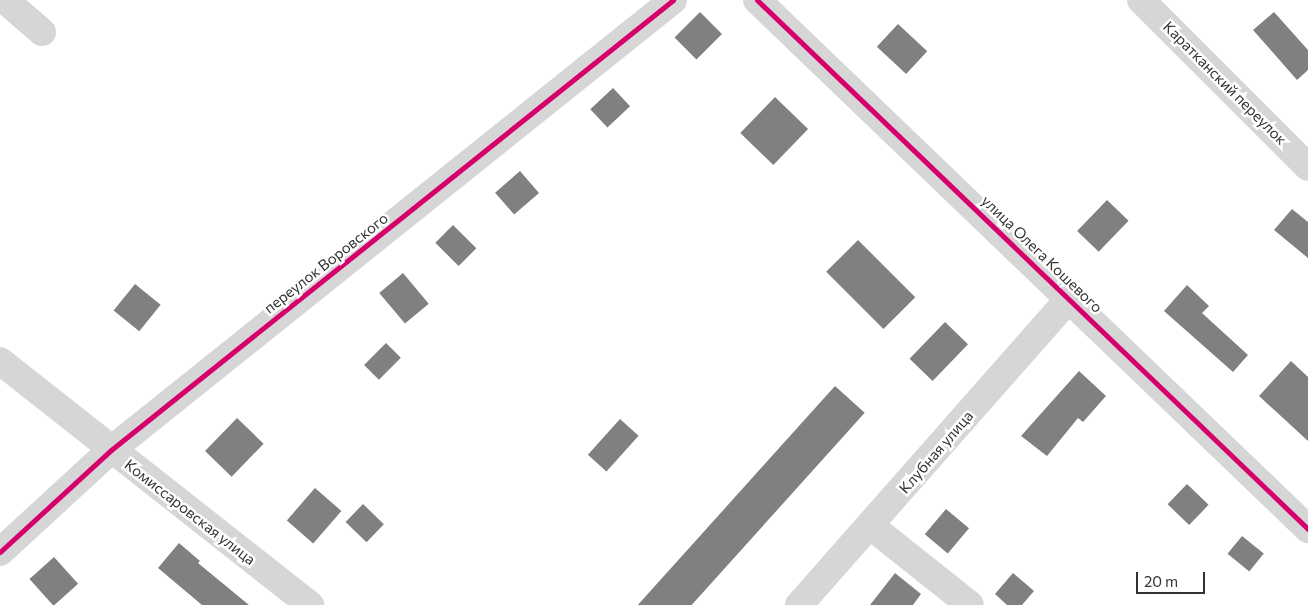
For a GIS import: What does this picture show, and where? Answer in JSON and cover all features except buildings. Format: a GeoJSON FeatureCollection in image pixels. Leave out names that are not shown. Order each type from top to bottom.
{"type":"FeatureCollection","features":[{"type":"Feature","properties":{"kind":"street"},"geometry":{"type":"LineString","coordinates":[[5,0],[42,32]]}},
{"type":"Feature","properties":{"kind":"street","name":"переулок Воровского"},"geometry":{"type":"LineString","coordinates":[[0,552],[110,450],[673,0]]}},
{"type":"Feature","properties":{"kind":"street","name":"улица Олега Кошевого"},"geometry":{"type":"LineString","coordinates":[[757,0],[1070,298],[1308,529]]}},
{"type":"Feature","properties":{"kind":"street","name":"Каратканский переулок"},"geometry":{"type":"LineString","coordinates":[[1141,0],[1308,167]]}},
{"type":"Feature","properties":{"kind":"street","name":"Клубная улица"},"geometry":{"type":"LineString","coordinates":[[799,605],[872,527],[1070,298]]}},
{"type":"Feature","properties":{"kind":"street","name":"Комиссаровская улица"},"geometry":{"type":"LineString","coordinates":[[0,361],[110,450],[310,605]]}},
{"type":"Feature","properties":{"kind":"street"},"geometry":{"type":"LineString","coordinates":[[872,527],[970,605]]}},
{"type":"Feature","properties":{"kind":"cycle path"},"geometry":{"type":"LineString","coordinates":[[0,552],[111,450],[673,0]]}},
{"type":"Feature","properties":{"kind":"cycle path"},"geometry":{"type":"LineString","coordinates":[[757,0],[1308,529]]}}]}
